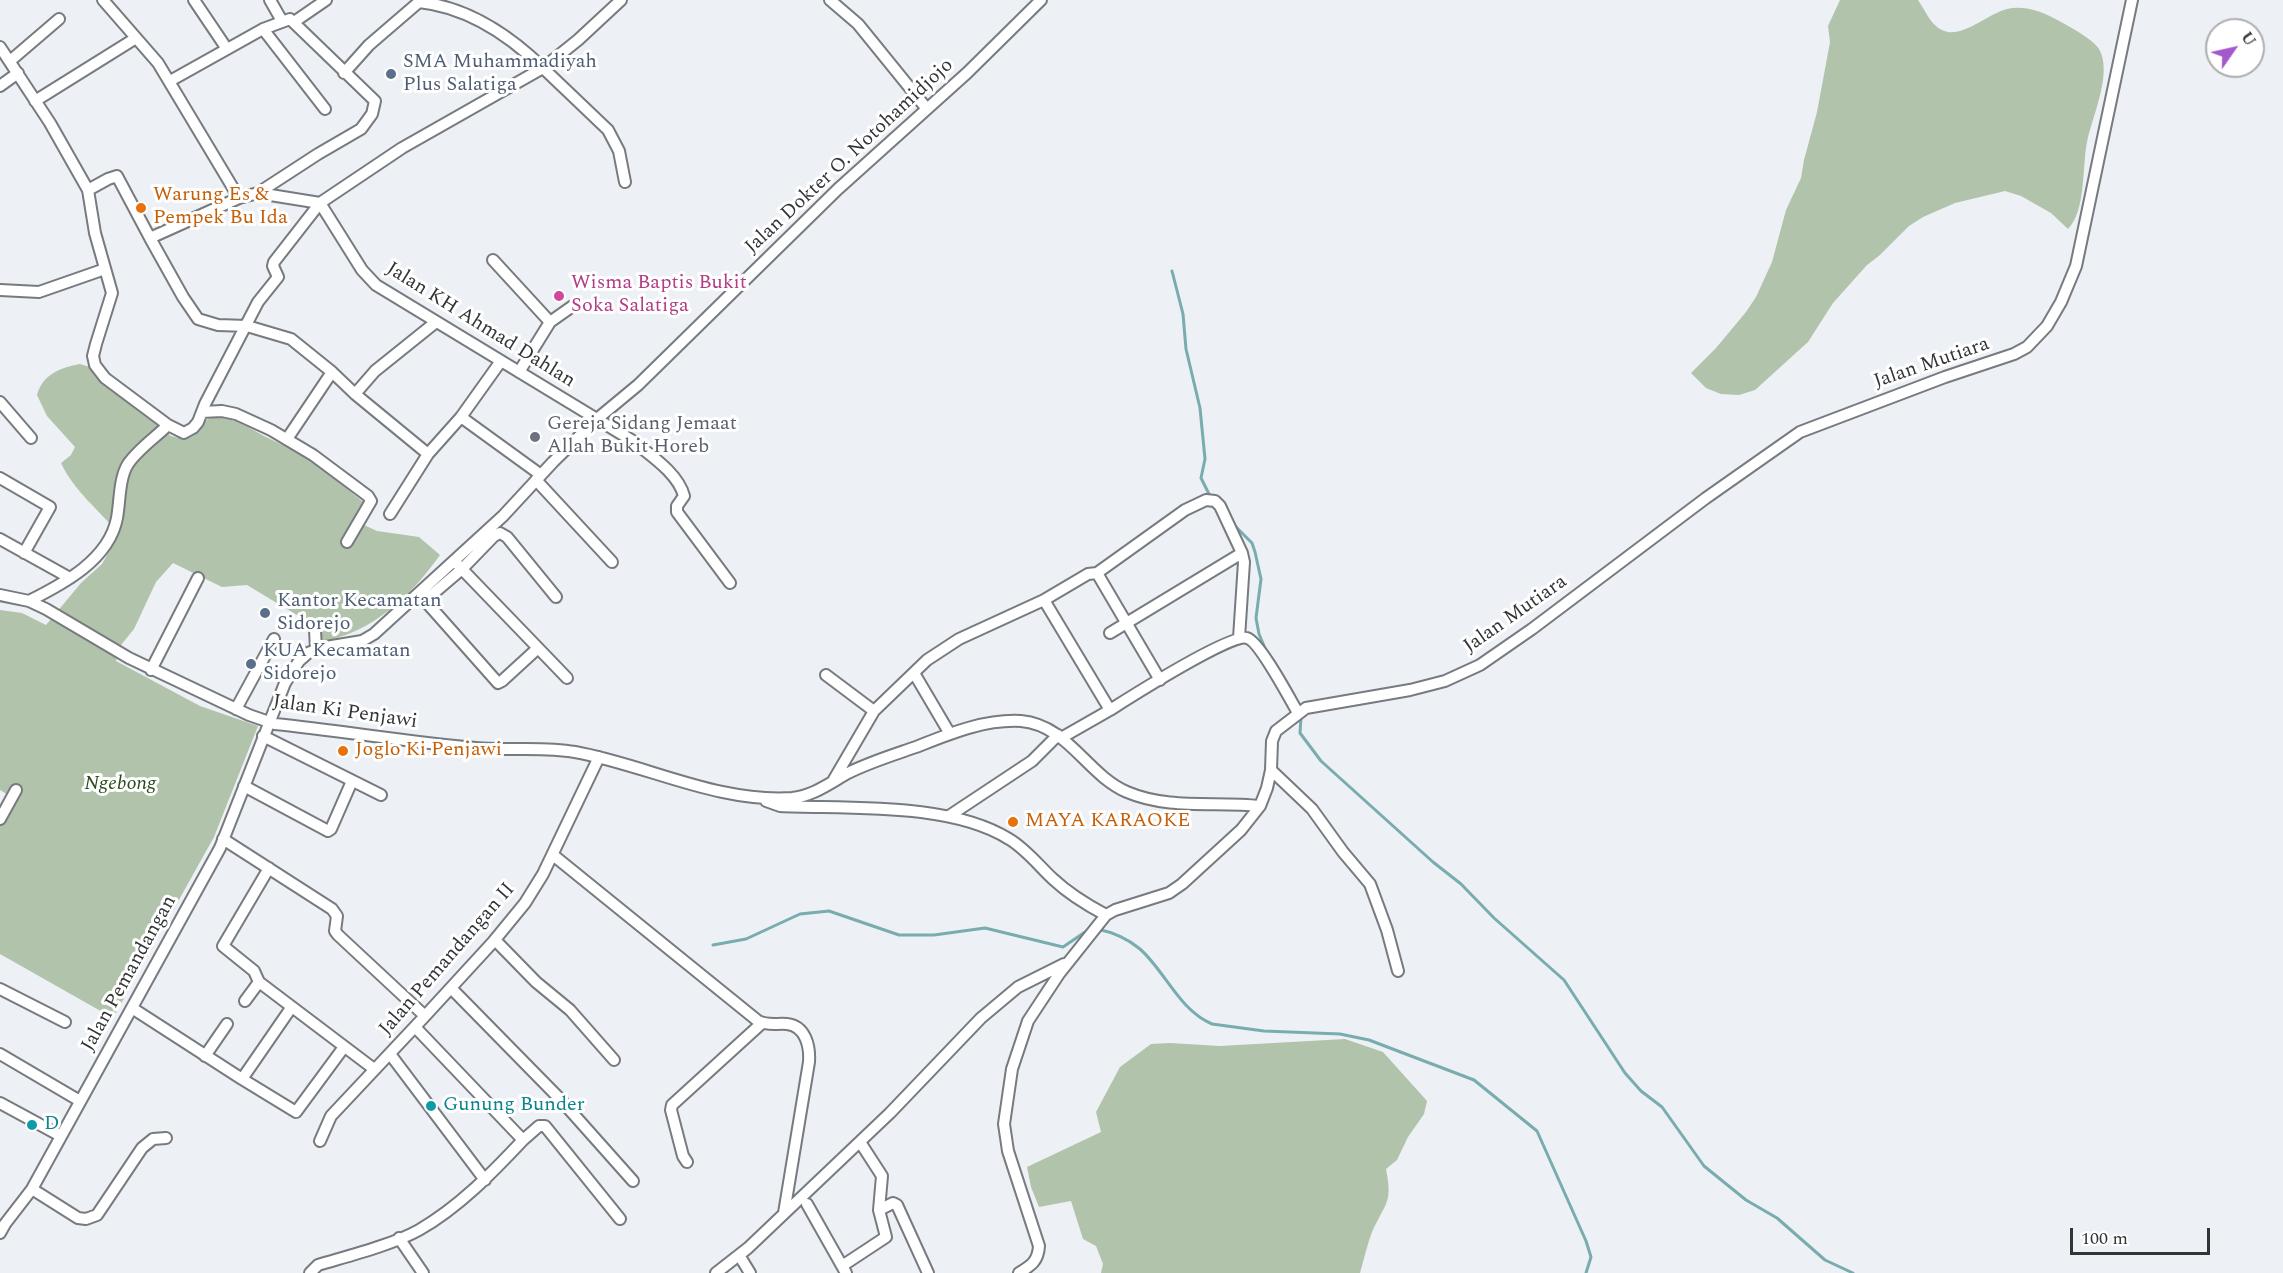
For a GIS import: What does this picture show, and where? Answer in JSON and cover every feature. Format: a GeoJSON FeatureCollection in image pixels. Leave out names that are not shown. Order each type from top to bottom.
{"type":"FeatureCollection","features":[{"type":"Feature","properties":{"kind":"street"},"geometry":{"type":"LineString","coordinates":[[103,0],[170,81],[239,198]]}},
{"type":"Feature","properties":{"kind":"street"},"geometry":{"type":"LineString","coordinates":[[194,0],[227,49]]}},
{"type":"Feature","properties":{"kind":"street"},"geometry":{"type":"LineString","coordinates":[[270,0],[282,21]]}},
{"type":"Feature","properties":{"kind":"street"},"geometry":{"type":"LineString","coordinates":[[294,22],[326,0]]}},
{"type":"Feature","properties":{"kind":"street"},"geometry":{"type":"LineString","coordinates":[[0,47],[50,123],[88,190],[95,233],[111,286],[111,300],[93,356],[95,365],[105,378],[168,425],[187,432],[195,426],[258,302],[278,277],[273,264],[320,203],[402,148],[543,68],[578,40],[621,0]]}},
{"type":"Feature","properties":{"kind":"street"},"geometry":{"type":"LineString","coordinates":[[830,0],[858,24],[927,109]]}},
{"type":"Feature","properties":{"kind":"street","name":"Jalan Dokter O. Notohamidjojo"},"geometry":{"type":"LineString","coordinates":[[316,649],[355,643],[374,634],[458,565],[538,478],[597,419],[638,385],[838,189],[996,46],[1041,0]]}},
{"type":"Feature","properties":{"kind":"street","name":"Jalan Mutiara"},"geometry":{"type":"LineString","coordinates":[[1019,1273],[1035,1262],[1039,1246],[1008,1152],[1004,1124],[1006,1094],[1012,1069],[1028,1021],[1043,995],[1106,915],[1168,893],[1182,884],[1241,830],[1260,806],[1268,788],[1272,741],[1276,731],[1299,713],[1326,703],[1410,690],[1445,681],[1480,665],[1532,629],[1706,498],[1800,432],[1945,377],[2014,354],[2032,343],[2047,326],[2061,302],[2076,266],[2132,0]]}},
{"type":"Feature","properties":{"kind":"street"},"geometry":{"type":"LineString","coordinates":[[344,73],[369,45],[417,2],[465,14],[484,22],[523,48],[608,130],[618,151],[625,182]]}},
{"type":"Feature","properties":{"kind":"street"},"geometry":{"type":"LineString","coordinates":[[150,238],[239,198],[258,193],[365,126],[372,114],[375,101],[289,19],[263,29],[170,81]]}},
{"type":"Feature","properties":{"kind":"street"},"geometry":{"type":"LineString","coordinates":[[10,61],[59,20]]}},
{"type":"Feature","properties":{"kind":"street"},"geometry":{"type":"LineString","coordinates":[[263,29],[325,109]]}},
{"type":"Feature","properties":{"kind":"street"},"geometry":{"type":"LineString","coordinates":[[35,100],[136,38]]}},
{"type":"Feature","properties":{"kind":"street"},"geometry":{"type":"LineString","coordinates":[[0,86],[18,73]]}},
{"type":"Feature","properties":{"kind":"street"},"geometry":{"type":"LineString","coordinates":[[88,190],[117,176],[183,297],[198,319],[218,325],[247,326],[291,339],[428,454]]}},
{"type":"Feature","properties":{"kind":"street"},"geometry":{"type":"LineString","coordinates":[[258,193],[320,203]]}},
{"type":"Feature","properties":{"kind":"street","name":"Jalan KH Ahmad Dahlan"},"geometry":{"type":"LineString","coordinates":[[320,203],[371,282],[633,441],[665,468],[684,496],[677,506],[677,512],[730,583]]}},
{"type":"Feature","properties":{"kind":"street"},"geometry":{"type":"LineString","coordinates":[[493,260],[550,322]]}},
{"type":"Feature","properties":{"kind":"street"},"geometry":{"type":"LineString","coordinates":[[0,290],[31,294],[66,285],[105,269]]}},
{"type":"Feature","properties":{"kind":"street"},"geometry":{"type":"LineString","coordinates":[[519,372],[550,322],[577,303]]}},
{"type":"Feature","properties":{"kind":"street"},"geometry":{"type":"LineString","coordinates":[[355,394],[375,371],[436,322]]}},
{"type":"Feature","properties":{"kind":"street"},"geometry":{"type":"LineString","coordinates":[[390,514],[428,454],[461,417],[501,361]]}},
{"type":"Feature","properties":{"kind":"street"},"geometry":{"type":"LineString","coordinates":[[287,439],[332,372]]}},
{"type":"Feature","properties":{"kind":"street"},"geometry":{"type":"LineString","coordinates":[[0,402],[31,438]]}},
{"type":"Feature","properties":{"kind":"street"},"geometry":{"type":"LineString","coordinates":[[202,412],[222,411],[236,414],[287,439],[334,470],[370,498],[370,503],[347,542]]}},
{"type":"Feature","properties":{"kind":"street"},"geometry":{"type":"LineString","coordinates":[[461,417],[538,478],[612,562]]}},
{"type":"Feature","properties":{"kind":"street"},"geometry":{"type":"LineString","coordinates":[[29,601],[70,578],[97,554],[110,538],[116,524],[128,464],[168,425]]}},
{"type":"Feature","properties":{"kind":"street"},"geometry":{"type":"LineString","coordinates":[[0,478],[50,506],[24,553]]}},
{"type":"Feature","properties":{"kind":"street"},"geometry":{"type":"LineString","coordinates":[[831,784],[874,711],[927,660],[959,639],[1044,600],[1088,574],[1097,573],[1185,510],[1206,500],[1218,503],[1242,553],[1244,562],[1239,638]]}},
{"type":"Feature","properties":{"kind":"street"},"geometry":{"type":"LineString","coordinates":[[538,648],[502,681],[495,681],[427,601],[458,565],[494,536],[503,534],[556,597]]}},
{"type":"Feature","properties":{"kind":"street"},"geometry":{"type":"LineString","coordinates":[[0,539],[70,578]]}},
{"type":"Feature","properties":{"kind":"street"},"geometry":{"type":"LineString","coordinates":[[1110,633],[1242,553]]}},
{"type":"Feature","properties":{"kind":"street"},"geometry":{"type":"LineString","coordinates":[[458,565],[567,678]]}},
{"type":"Feature","properties":{"kind":"street"},"geometry":{"type":"LineString","coordinates":[[1097,573],[1160,680]]}},
{"type":"Feature","properties":{"kind":"street"},"geometry":{"type":"LineString","coordinates":[[151,670],[198,578]]}},
{"type":"Feature","properties":{"kind":"street","name":"Jalan Ki Penjawi"},"geometry":{"type":"LineString","coordinates":[[0,595],[29,601],[56,614],[151,670],[269,722],[450,745],[572,752],[598,757],[687,783],[758,797]]}},
{"type":"Feature","properties":{"kind":"street"},"geometry":{"type":"LineString","coordinates":[[1044,600],[1110,710]]}},
{"type":"Feature","properties":{"kind":"street"},"geometry":{"type":"LineString","coordinates":[[269,722],[285,683],[294,668],[303,656],[316,649],[315,630]]}},
{"type":"Feature","properties":{"kind":"street"},"geometry":{"type":"LineString","coordinates":[[949,816],[1032,762],[1060,737],[1214,649],[1239,638],[1246,638],[1258,646],[1299,713]]}},
{"type":"Feature","properties":{"kind":"street"},"geometry":{"type":"LineString","coordinates":[[236,709],[274,639]]}},
{"type":"Feature","properties":{"kind":"street"},"geometry":{"type":"LineString","coordinates":[[914,673],[950,734]]}},
{"type":"Feature","properties":{"kind":"street"},"geometry":{"type":"LineString","coordinates":[[826,675],[874,711]]}},
{"type":"Feature","properties":{"kind":"street"},"geometry":{"type":"LineString","coordinates":[[758,797],[804,796],[874,762],[966,728],[997,722],[1023,721],[1043,727],[1060,737],[1109,781],[1133,794],[1168,802],[1260,806]]}},
{"type":"Feature","properties":{"kind":"street","name":"Jalan Pemandangan"},"geometry":{"type":"LineString","coordinates":[[2,1227],[32,1189],[223,839],[269,722]]}},
{"type":"Feature","properties":{"kind":"street"},"geometry":{"type":"LineString","coordinates":[[263,736],[381,795]]}},
{"type":"Feature","properties":{"kind":"street","name":"Jalan Pemandangan II"},"geometry":{"type":"LineString","coordinates":[[320,1141],[329,1118],[495,940],[525,903],[553,855],[598,757]]}},
{"type":"Feature","properties":{"kind":"street"},"geometry":{"type":"LineString","coordinates":[[1271,770],[1312,809],[1370,884],[1387,930],[1398,971]]}},
{"type":"Feature","properties":{"kind":"street"},"geometry":{"type":"LineString","coordinates":[[244,786],[328,831],[332,829],[352,781]]}},
{"type":"Feature","properties":{"kind":"street"},"geometry":{"type":"LineString","coordinates":[[0,819],[16,790]]}},
{"type":"Feature","properties":{"kind":"street"},"geometry":{"type":"LineString","coordinates":[[758,797],[780,806],[900,810],[949,816],[1007,837],[1068,892],[1106,915]]}},
{"type":"Feature","properties":{"kind":"street"},"geometry":{"type":"LineString","coordinates":[[223,839],[332,909],[337,916],[335,931],[338,935],[425,1016]]}},
{"type":"Feature","properties":{"kind":"street"},"geometry":{"type":"LineString","coordinates":[[553,855],[762,1023],[786,1024],[797,1027],[804,1034],[810,1054],[784,1213]]}},
{"type":"Feature","properties":{"kind":"street"},"geometry":{"type":"LineString","coordinates":[[269,868],[223,944],[224,947],[254,971],[259,982],[374,1069]]}},
{"type":"Feature","properties":{"kind":"street"},"geometry":{"type":"LineString","coordinates":[[495,940],[536,982],[570,1010],[614,1060]]}},
{"type":"Feature","properties":{"kind":"street"},"geometry":{"type":"LineString","coordinates":[[716,1273],[739,1255],[860,1142],[981,1018],[1018,987],[1067,962]]}},
{"type":"Feature","properties":{"kind":"street"},"geometry":{"type":"LineString","coordinates":[[245,1001],[259,982]]}},
{"type":"Feature","properties":{"kind":"street"},"geometry":{"type":"LineString","coordinates":[[451,988],[560,1099],[633,1181]]}},
{"type":"Feature","properties":{"kind":"street"},"geometry":{"type":"LineString","coordinates":[[0,989],[65,1022]]}},
{"type":"Feature","properties":{"kind":"street"},"geometry":{"type":"LineString","coordinates":[[132,1008],[295,1112],[344,1047]]}},
{"type":"Feature","properties":{"kind":"street"},"geometry":{"type":"LineString","coordinates":[[242,1079],[291,1008]]}},
{"type":"Feature","properties":{"kind":"street"},"geometry":{"type":"LineString","coordinates":[[687,1162],[683,1156],[671,1110],[672,1105],[762,1023]]}},
{"type":"Feature","properties":{"kind":"street"},"geometry":{"type":"LineString","coordinates":[[205,1056],[227,1024]]}},
{"type":"Feature","properties":{"kind":"street"},"geometry":{"type":"LineString","coordinates":[[415,1027],[523,1140]]}},
{"type":"Feature","properties":{"kind":"street"},"geometry":{"type":"LineString","coordinates":[[0,1054],[80,1101]]}},
{"type":"Feature","properties":{"kind":"street"},"geometry":{"type":"LineString","coordinates":[[390,1054],[485,1180]]}},
{"type":"Feature","properties":{"kind":"street"},"geometry":{"type":"LineString","coordinates":[[0,1103],[61,1136]]}},
{"type":"Feature","properties":{"kind":"street"},"geometry":{"type":"LineString","coordinates":[[310,1273],[318,1265],[399,1238],[435,1219],[485,1180],[523,1140],[539,1126],[544,1125],[620,1219]]}},
{"type":"Feature","properties":{"kind":"street"},"geometry":{"type":"LineString","coordinates":[[32,1189],[78,1218],[86,1220],[97,1215],[142,1148],[153,1139],[165,1138]]}},
{"type":"Feature","properties":{"kind":"street"},"geometry":{"type":"LineString","coordinates":[[807,1204],[844,1269],[886,1238],[879,1210],[882,1175],[860,1142]]}},
{"type":"Feature","properties":{"kind":"street"},"geometry":{"type":"LineString","coordinates":[[879,1210],[892,1204],[897,1205],[928,1273]]}},
{"type":"Feature","properties":{"kind":"street"},"geometry":{"type":"LineString","coordinates":[[399,1238],[423,1273]]}},
{"type":"Feature","properties":{"kind":"street"},"geometry":{"type":"LineString","coordinates":[[739,1255],[750,1273]]}},
{"type":"Feature","properties":{"kind":"green space"},"geometry":{"type":"Polygon","coordinates":[[[1840,0],[1918,0],[1934,24],[1948,32],[1970,27],[2007,9],[2027,9],[2053,18],[2092,42],[2099,49],[2104,70],[2085,152],[2078,211],[2068,229],[2051,213],[2021,196],[2005,191],[1955,203],[1923,217],[1909,226],[1867,265],[1833,303],[1808,342],[1755,390],[1739,395],[1721,394],[1706,388],[1691,373],[1716,348],[1746,312],[1756,297],[1772,262],[1786,210],[1801,178],[1817,112],[1830,42],[1828,26],[1840,0]]]}},
{"type":"Feature","properties":{"kind":"green space","name":"Ngebong"},"geometry":{"type":"Polygon","coordinates":[[[80,364],[93,368],[101,382],[171,436],[190,438],[210,418],[217,417],[241,424],[298,453],[316,464],[367,505],[362,524],[377,531],[419,537],[440,555],[416,585],[389,610],[358,630],[322,642],[315,638],[310,623],[247,585],[222,587],[173,563],[156,582],[134,629],[121,645],[116,661],[200,706],[258,726],[214,837],[113,1018],[0,954],[0,822],[13,798],[0,790],[0,610],[22,613],[46,625],[81,583],[102,564],[119,534],[80,492],[66,473],[61,463],[71,455],[75,447],[47,416],[37,395],[43,382],[53,373],[80,364]]]}},
{"type":"Feature","properties":{"kind":"green space"},"geometry":{"type":"Polygon","coordinates":[[[1345,1039],[1383,1052],[1427,1101],[1424,1114],[1408,1137],[1397,1160],[1386,1169],[1388,1197],[1372,1232],[1360,1273],[1101,1273],[1103,1264],[1096,1246],[1083,1239],[1071,1201],[1039,1207],[1031,1187],[1027,1167],[1101,1132],[1096,1112],[1120,1067],[1151,1044],[1220,1046],[1345,1039]]]}},
{"type":"Feature","properties":{"kind":"waterway"},"geometry":{"type":"LineString","coordinates":[[1172,271],[1183,314],[1186,349],[1200,408],[1205,459],[1201,478],[1210,496]]}},
{"type":"Feature","properties":{"kind":"waterway"},"geometry":{"type":"LineString","coordinates":[[1233,524],[1252,543],[1255,552],[1261,579],[1256,618],[1259,634],[1267,653]]}},
{"type":"Feature","properties":{"kind":"waterway"},"geometry":{"type":"LineString","coordinates":[[1301,717],[1300,733],[1321,761],[1433,862],[1461,884],[1494,918],[1564,980],[1625,1073],[1641,1091],[1662,1107],[1704,1166],[1746,1200],[1777,1218],[1825,1260],[1853,1273]]}},
{"type":"Feature","properties":{"kind":"waterway"},"geometry":{"type":"LineString","coordinates":[[713,945],[746,939],[800,914],[829,911],[899,935],[934,935],[985,928],[1063,947],[1091,928]]}},
{"type":"Feature","properties":{"kind":"waterway"},"geometry":{"type":"LineString","coordinates":[[1097,929],[1120,936],[1140,949],[1181,1000],[1200,1018],[1212,1024],[1264,1031],[1340,1034],[1369,1040],[1474,1080],[1537,1131],[1586,1241],[1591,1257],[1586,1273]]}},
{"type":"Feature","properties":{"kind":"place","name":"SMA Muhammadiyah Plus Salatiga"},"geometry":{"type":"Point","coordinates":[391,74]}},
{"type":"Feature","properties":{"kind":"place","name":"Warung Es & Pempek Bu Ida"},"geometry":{"type":"Point","coordinates":[141,208]}},
{"type":"Feature","properties":{"kind":"place","name":"Wisma Baptis Bukit Soka Salatiga"},"geometry":{"type":"Point","coordinates":[559,296]}},
{"type":"Feature","properties":{"kind":"place","name":"Gereja Sidang Jemaat Allah Bukit Horeb"},"geometry":{"type":"Point","coordinates":[535,437]}},
{"type":"Feature","properties":{"kind":"place","name":"Kantor Kecamatan Sidorejo"},"geometry":{"type":"Point","coordinates":[265,613]}},
{"type":"Feature","properties":{"kind":"place","name":"KUA Kecamatan Sidorejo"},"geometry":{"type":"Point","coordinates":[251,664]}},
{"type":"Feature","properties":{"kind":"place","name":"Joglo Ki Penjawi"},"geometry":{"type":"Point","coordinates":[343,751]}},
{"type":"Feature","properties":{"kind":"place","name":"MAYA KARAOKE"},"geometry":{"type":"Point","coordinates":[1013,822]}},
{"type":"Feature","properties":{"kind":"place","name":"Gunung Bunder"},"geometry":{"type":"Point","coordinates":[431,1106]}},
{"type":"Feature","properties":{"kind":"place","name":"D"},"geometry":{"type":"Point","coordinates":[32,1125]}}]}
